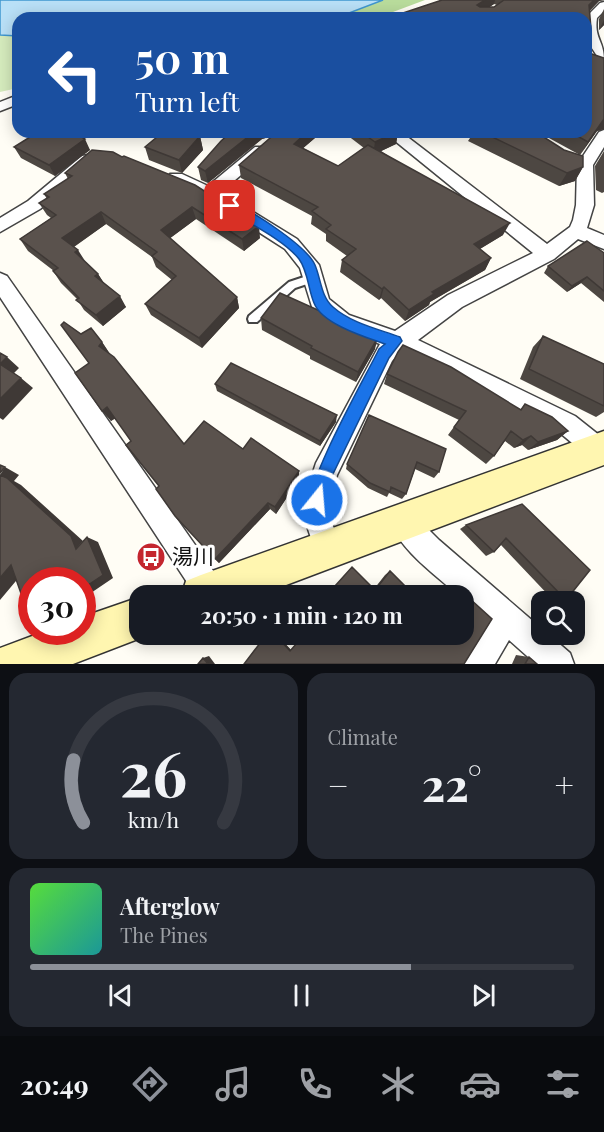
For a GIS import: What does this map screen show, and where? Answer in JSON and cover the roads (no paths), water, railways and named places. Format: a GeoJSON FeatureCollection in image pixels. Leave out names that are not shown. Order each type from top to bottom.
{"type":"FeatureCollection","features":[{"type":"Feature","properties":{"kind":"main road"},"geometry":{"type":"LineString","coordinates":[[230,585],[602,449]]}},
{"type":"Feature","properties":{"kind":"main road"},"geometry":{"type":"LineString","coordinates":[[14,664],[129,622]]}},
{"type":"Feature","properties":{"kind":"street"},"geometry":{"type":"LineString","coordinates":[[592,16],[604,5]]}},
{"type":"Feature","properties":{"kind":"street"},"geometry":{"type":"LineString","coordinates":[[592,38],[604,57]]}},
{"type":"Feature","properties":{"kind":"street"},"geometry":{"type":"LineString","coordinates":[[328,549],[320,526],[317,500],[325,472],[384,354],[396,341],[415,331],[469,292],[547,254],[576,231],[582,220],[585,204],[588,161],[604,135]]}},
{"type":"Feature","properties":{"kind":"street"},"geometry":{"type":"LineString","coordinates":[[400,138],[547,254]]}},
{"type":"Feature","properties":{"kind":"street"},"geometry":{"type":"LineString","coordinates":[[210,193],[268,144]]}},
{"type":"Feature","properties":{"kind":"street"},"geometry":{"type":"LineString","coordinates":[[0,226],[34,205],[94,154],[104,156]]}},
{"type":"Feature","properties":{"kind":"street"},"geometry":{"type":"LineString","coordinates":[[187,182],[200,167]]}},
{"type":"Feature","properties":{"kind":"street"},"geometry":{"type":"LineString","coordinates":[[156,170],[210,193],[291,244],[309,265],[320,303],[329,312],[359,329],[396,341],[546,413],[567,424],[602,449]]}},
{"type":"Feature","properties":{"kind":"street"},"geometry":{"type":"LineString","coordinates":[[576,231],[604,242]]}},
{"type":"Feature","properties":{"kind":"street"},"geometry":{"type":"LineString","coordinates":[[0,281],[200,585]]}},
{"type":"Feature","properties":{"kind":"street"},"geometry":{"type":"LineString","coordinates":[[403,522],[429,550],[560,664]]}},
{"type":"Feature","properties":{"kind":"street"},"geometry":{"type":"LineString","coordinates":[[478,664],[506,617]]}},
{"type":"Feature","properties":{"kind":"lane"},"geometry":{"type":"LineString","coordinates":[[253,319],[292,285],[313,278]]}},
{"type":"Feature","properties":{"kind":"water"},"geometry":{"type":"Polygon","coordinates":[[[0,0],[383,0],[352,12],[12,12],[12,36],[0,35],[0,0]]]}},
{"type":"Feature","properties":{"kind":"place","name":"湯川"},"geometry":{"type":"Point","coordinates":[151,557]}}]}
